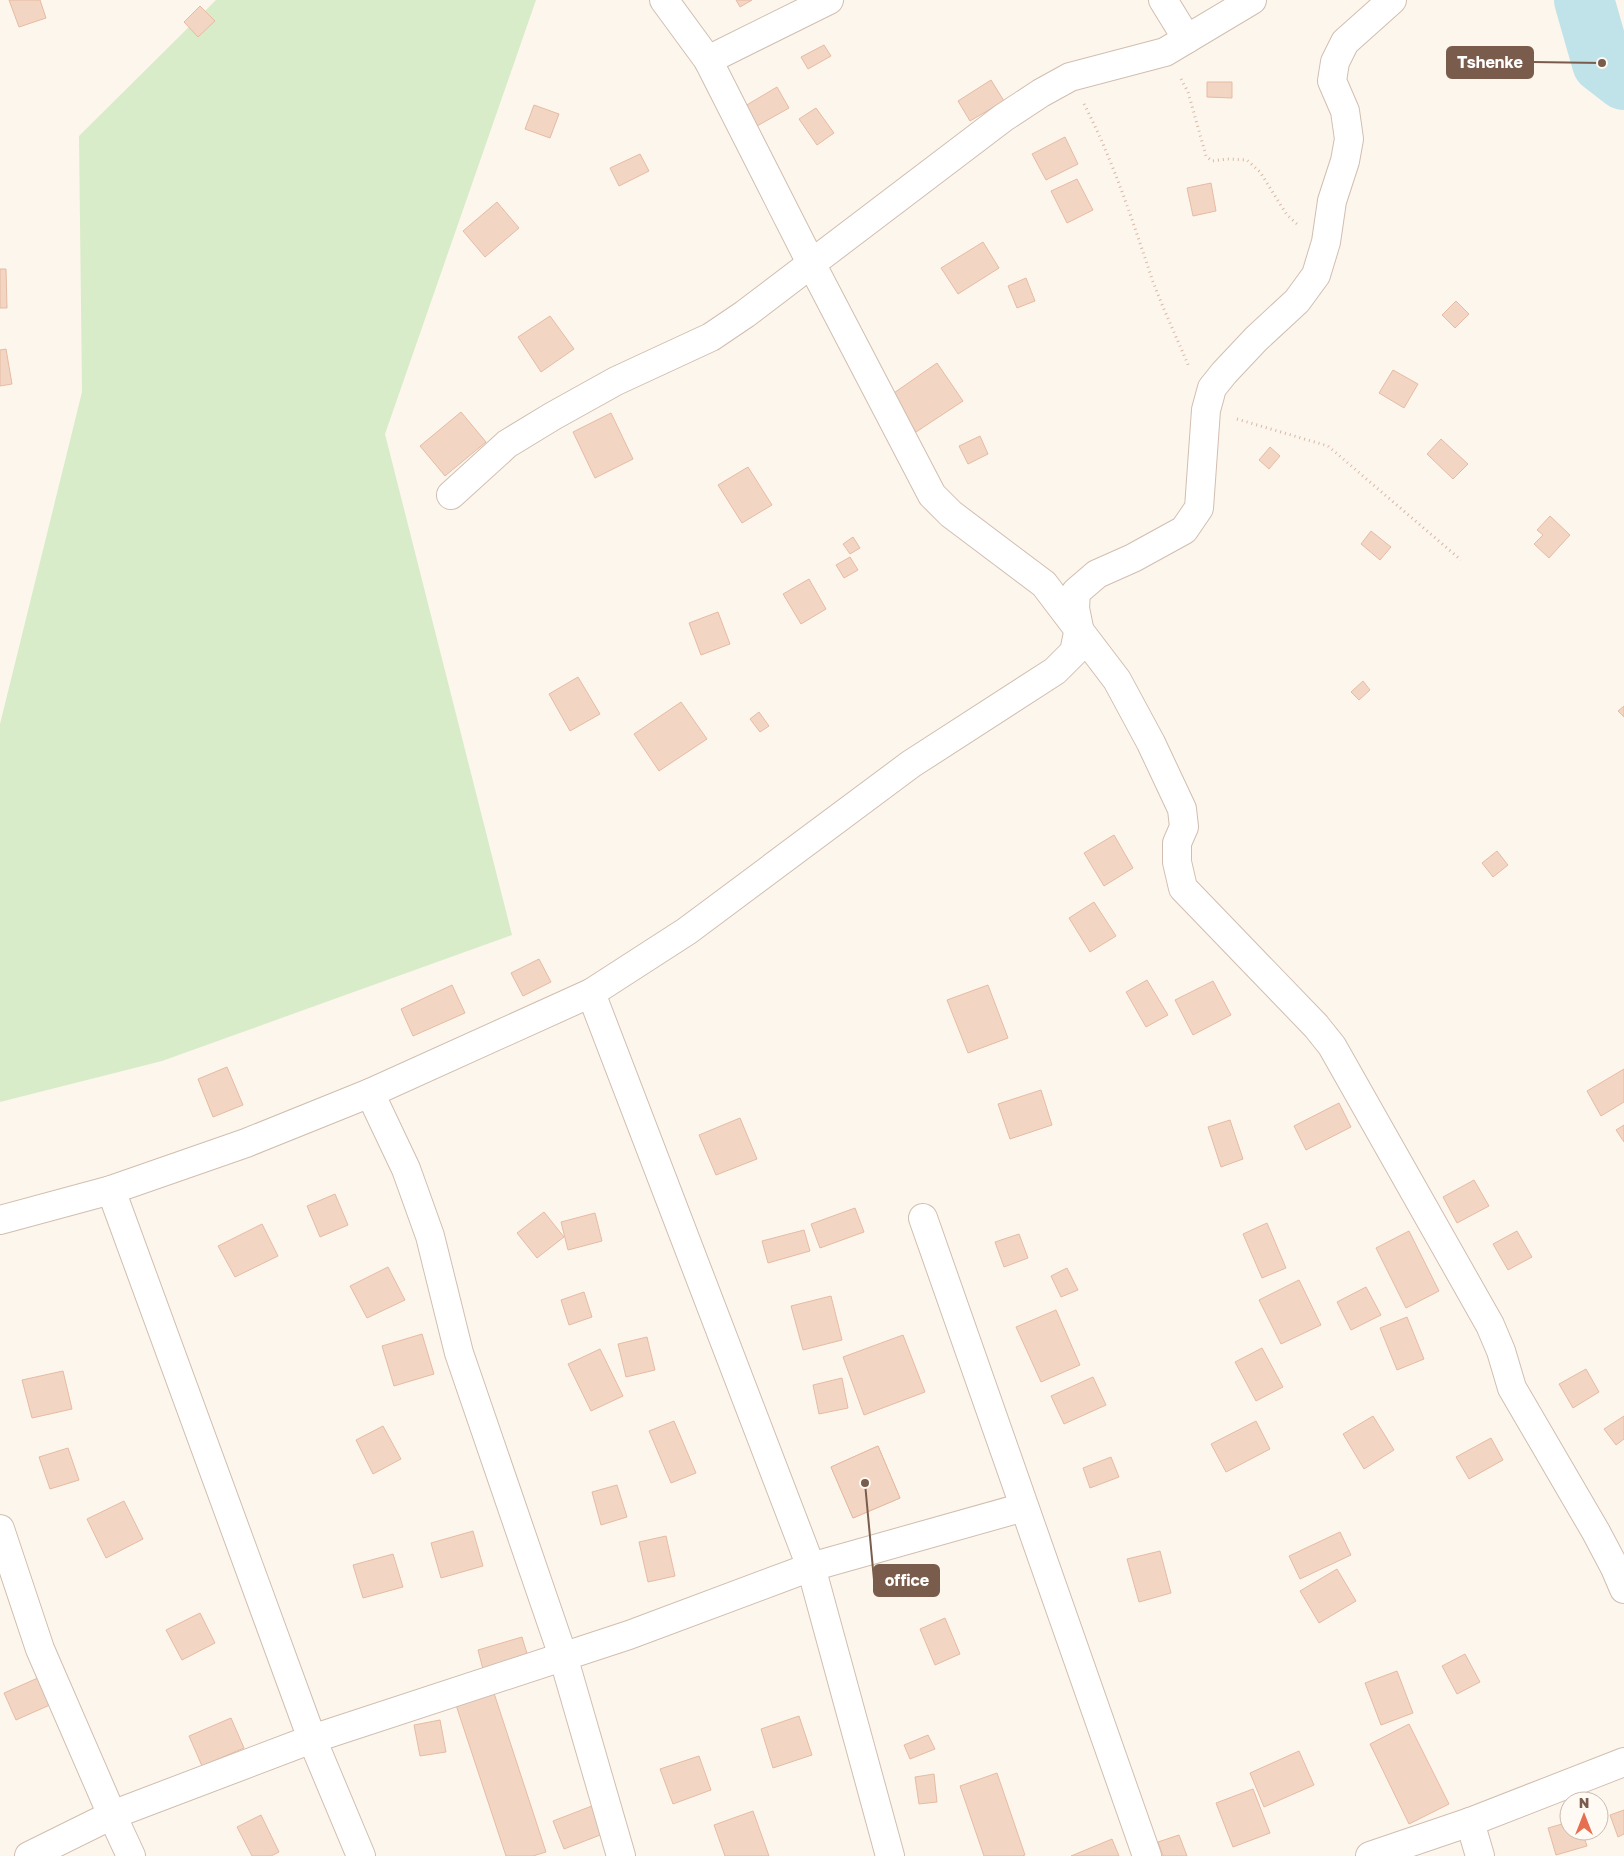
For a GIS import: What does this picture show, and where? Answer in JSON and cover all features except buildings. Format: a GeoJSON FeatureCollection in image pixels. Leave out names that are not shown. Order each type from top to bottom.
{"type":"FeatureCollection","features":[{"type":"Feature","properties":{"kind":"street"},"geometry":{"type":"LineString","coordinates":[[664,0],[708,60],[932,495],[951,514],[1044,584],[1117,680],[1151,743],[1182,809],[1184,827],[1177,843],[1177,862],[1183,888],[1316,1026],[1332,1046],[1490,1325],[1501,1351],[1512,1388],[1596,1532],[1624,1589]]}},
{"type":"Feature","properties":{"kind":"street"},"geometry":{"type":"LineString","coordinates":[[708,60],[829,0]]}},
{"type":"Feature","properties":{"kind":"street"},"geometry":{"type":"LineString","coordinates":[[1163,0],[1176,46]]}},
{"type":"Feature","properties":{"kind":"street"},"geometry":{"type":"LineString","coordinates":[[451,495],[507,444],[552,416],[616,381],[711,337],[745,314],[812,265],[1003,118],[1041,93],[1070,77],[1176,46],[1252,0]]}},
{"type":"Feature","properties":{"kind":"street"},"geometry":{"type":"LineString","coordinates":[[0,1220],[111,1190],[246,1143],[370,1092],[591,993],[694,925],[911,764],[1055,671],[1074,652],[1079,628],[1075,608],[1076,592],[1097,574],[1134,558],[1184,530],[1199,508],[1206,410],[1212,388],[1256,340],[1297,301],[1316,275],[1326,242],[1332,201],[1345,161],[1349,139],[1345,111],[1332,81],[1335,62],[1345,42],[1392,0]]}},
{"type":"Feature","properties":{"kind":"street"},"geometry":{"type":"LineString","coordinates":[[591,993],[811,1567],[890,1856]]}},
{"type":"Feature","properties":{"kind":"street"},"geometry":{"type":"LineString","coordinates":[[370,1092],[406,1169],[430,1236],[459,1353],[563,1656],[621,1856]]}},
{"type":"Feature","properties":{"kind":"street"},"geometry":{"type":"LineString","coordinates":[[111,1190],[312,1739],[361,1856]]}},
{"type":"Feature","properties":{"kind":"street"},"geometry":{"type":"LineString","coordinates":[[923,1218],[1147,1856]]}},
{"type":"Feature","properties":{"kind":"street"},"geometry":{"type":"LineString","coordinates":[[30,1856],[112,1816],[312,1739],[628,1635],[811,1567],[1024,1507]]}},
{"type":"Feature","properties":{"kind":"street"},"geometry":{"type":"LineString","coordinates":[[0,1529],[40,1648],[131,1856]]}},
{"type":"Feature","properties":{"kind":"street"},"geometry":{"type":"LineString","coordinates":[[1370,1856],[1470,1822],[1624,1762]]}},
{"type":"Feature","properties":{"kind":"street"},"geometry":{"type":"LineString","coordinates":[[1470,1822],[1480,1856]]}},
{"type":"Feature","properties":{"kind":"path"},"geometry":{"type":"LineString","coordinates":[[1176,46],[1206,156],[1212,161],[1227,159],[1247,160],[1260,172],[1287,215],[1307,233],[1326,242]]}},
{"type":"Feature","properties":{"kind":"path"},"geometry":{"type":"LineString","coordinates":[[1070,77],[1102,138],[1127,203],[1153,281],[1206,410],[1328,446],[1461,560]]}},
{"type":"Feature","properties":{"kind":"green space"},"geometry":{"type":"Polygon","coordinates":[[[216,0],[536,0],[385,434],[512,935],[162,1061],[0,1102],[0,724],[82,392],[79,136],[216,0]]]}},
{"type":"Feature","properties":{"kind":"waterway"},"geometry":{"type":"LineString","coordinates":[[1584,0],[1602,63],[1624,80]]}},
{"type":"Feature","properties":{"kind":"place","name":"Tshenke"},"geometry":{"type":"Point","coordinates":[1602,63]}},
{"type":"Feature","properties":{"kind":"place","name":"office"},"geometry":{"type":"Point","coordinates":[865,1483]}}]}
